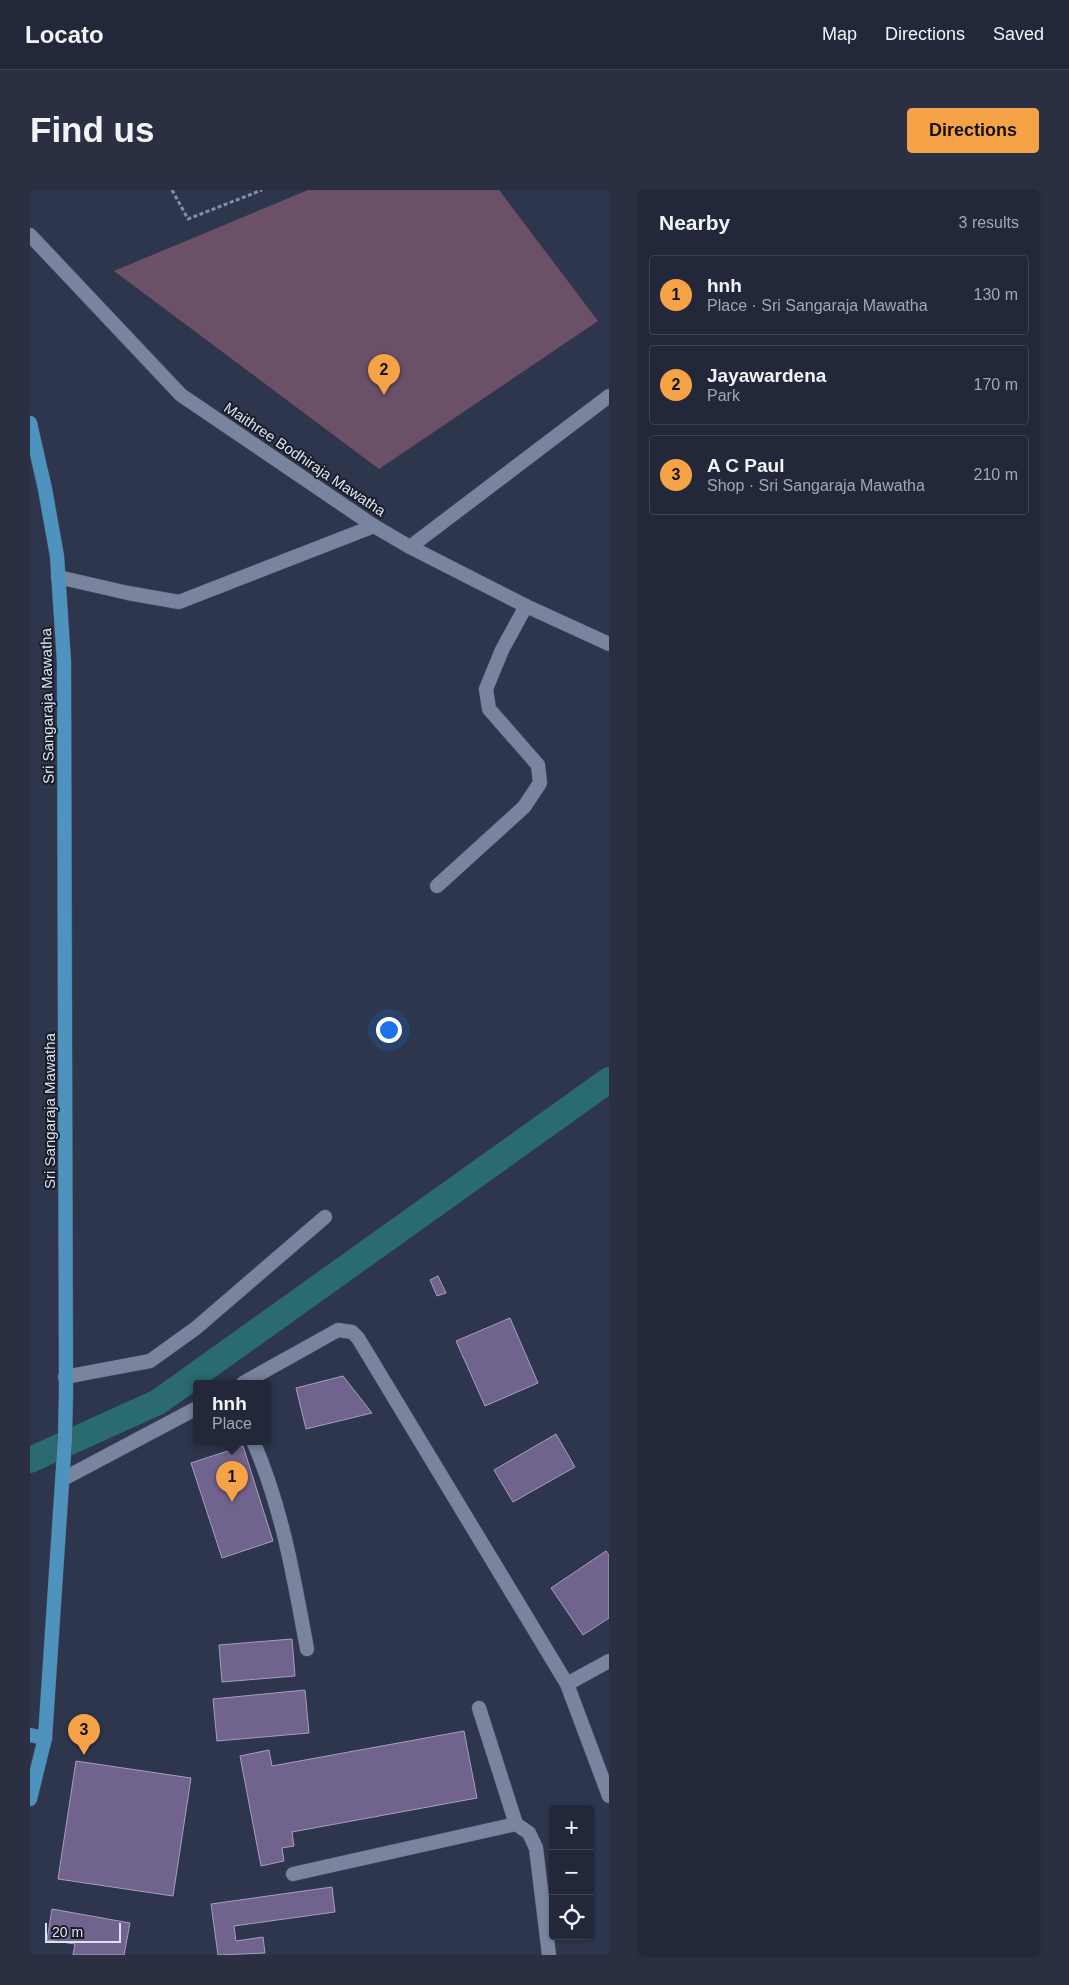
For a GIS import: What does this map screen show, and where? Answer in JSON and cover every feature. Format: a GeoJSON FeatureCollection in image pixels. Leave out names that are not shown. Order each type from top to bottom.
{"type":"FeatureCollection","features":[{"type":"Feature","properties":{"kind":"main road","name":"Sri Sangaraja Mawatha"},"geometry":{"type":"LineString","coordinates":[[30,423],[57,556],[64,662],[66,1393],[63,1479],[45,1738],[30,1798]]}},
{"type":"Feature","properties":{"kind":"main road"},"geometry":{"type":"LineString","coordinates":[[30,1735],[45,1738]]}},
{"type":"Feature","properties":{"kind":"street","name":"Maithree Bodhiraja Mawatha"},"geometry":{"type":"LineString","coordinates":[[30,235],[181,395],[374,526],[410,547],[526,606],[609,644]]}},
{"type":"Feature","properties":{"kind":"street"},"geometry":{"type":"LineString","coordinates":[[410,547],[609,396]]}},
{"type":"Feature","properties":{"kind":"street"},"geometry":{"type":"LineString","coordinates":[[58,577],[128,593],[179,602],[374,526]]}},
{"type":"Feature","properties":{"kind":"street"},"geometry":{"type":"LineString","coordinates":[[437,886],[524,807],[540,783],[538,765],[489,709],[486,689],[502,650],[526,606]]}},
{"type":"Feature","properties":{"kind":"street"},"geometry":{"type":"LineString","coordinates":[[65,1377],[150,1361],[196,1328],[325,1217]]}},
{"type":"Feature","properties":{"kind":"street"},"geometry":{"type":"LineString","coordinates":[[248,1380],[338,1330],[352,1332],[363,1346],[567,1684],[609,1796]]}},
{"type":"Feature","properties":{"kind":"street"},"geometry":{"type":"LineString","coordinates":[[63,1479],[193,1410]]}},
{"type":"Feature","properties":{"kind":"street"},"geometry":{"type":"LineString","coordinates":[[254,1445],[265,1470],[290,1557],[307,1649]]}},
{"type":"Feature","properties":{"kind":"street"},"geometry":{"type":"LineString","coordinates":[[567,1684],[609,1661]]}},
{"type":"Feature","properties":{"kind":"street"},"geometry":{"type":"LineString","coordinates":[[479,1708],[516,1824],[529,1833],[536,1848],[549,1955]]}},
{"type":"Feature","properties":{"kind":"street"},"geometry":{"type":"LineString","coordinates":[[293,1874],[516,1824]]}},
{"type":"Feature","properties":{"kind":"path"},"geometry":{"type":"LineString","coordinates":[[172,190],[188,219],[262,190]]}},
{"type":"Feature","properties":{"kind":"shaded area"},"geometry":{"type":"Polygon","coordinates":[[[308,190],[499,190],[598,321],[379,469],[114,271],[308,190]]]}},
{"type":"Feature","properties":{"kind":"building"},"geometry":{"type":"Polygon","coordinates":[[[438,1276],[446,1293],[437,1296],[430,1280],[438,1276]]]}},
{"type":"Feature","properties":{"kind":"building"},"geometry":{"type":"Polygon","coordinates":[[[510,1318],[538,1383],[485,1406],[456,1341],[510,1318]]]}},
{"type":"Feature","properties":{"kind":"building"},"geometry":{"type":"Polygon","coordinates":[[[343,1376],[372,1413],[306,1429],[296,1388],[343,1376]]]}},
{"type":"Feature","properties":{"kind":"building"},"geometry":{"type":"Polygon","coordinates":[[[556,1434],[575,1467],[513,1502],[494,1470],[556,1434]]]}},
{"type":"Feature","properties":{"kind":"building"},"geometry":{"type":"Polygon","coordinates":[[[243,1446],[273,1541],[222,1558],[191,1463],[243,1446]]]}},
{"type":"Feature","properties":{"kind":"building"},"geometry":{"type":"Polygon","coordinates":[[[606,1551],[609,1555],[609,1618],[583,1635],[551,1588],[606,1551]]]}},
{"type":"Feature","properties":{"kind":"building"},"geometry":{"type":"Polygon","coordinates":[[[292,1639],[295,1676],[222,1682],[219,1645],[292,1639]]]}},
{"type":"Feature","properties":{"kind":"building"},"geometry":{"type":"Polygon","coordinates":[[[305,1690],[309,1733],[217,1741],[213,1699],[305,1690]]]}},
{"type":"Feature","properties":{"kind":"building"},"geometry":{"type":"Polygon","coordinates":[[[464,1731],[477,1798],[292,1832],[294,1846],[282,1848],[284,1861],[261,1866],[240,1756],[269,1750],[272,1766],[464,1731]]]}},
{"type":"Feature","properties":{"kind":"building"},"geometry":{"type":"Polygon","coordinates":[[[76,1761],[191,1778],[173,1896],[58,1879],[76,1761]]]}},
{"type":"Feature","properties":{"kind":"building"},"geometry":{"type":"Polygon","coordinates":[[[332,1887],[335,1912],[234,1926],[236,1941],[263,1937],[265,1953],[218,1955],[211,1904],[332,1887]]]}},
{"type":"Feature","properties":{"kind":"building"},"geometry":{"type":"Polygon","coordinates":[[[52,1909],[130,1923],[124,1955],[73,1955],[75,1944],[47,1940],[52,1909]]]}},
{"type":"Feature","properties":{"kind":"waterway"},"geometry":{"type":"LineString","coordinates":[[30,1460],[158,1402],[609,1080]]}},
{"type":"Feature","properties":{"kind":"place","name":"Jayawardena"},"geometry":{"type":"Point","coordinates":[384,395]}},
{"type":"Feature","properties":{"kind":"place","name":"hnh"},"geometry":{"type":"Point","coordinates":[232,1502]}},
{"type":"Feature","properties":{"kind":"place","name":"A C Paul"},"geometry":{"type":"Point","coordinates":[84,1755]}}]}
